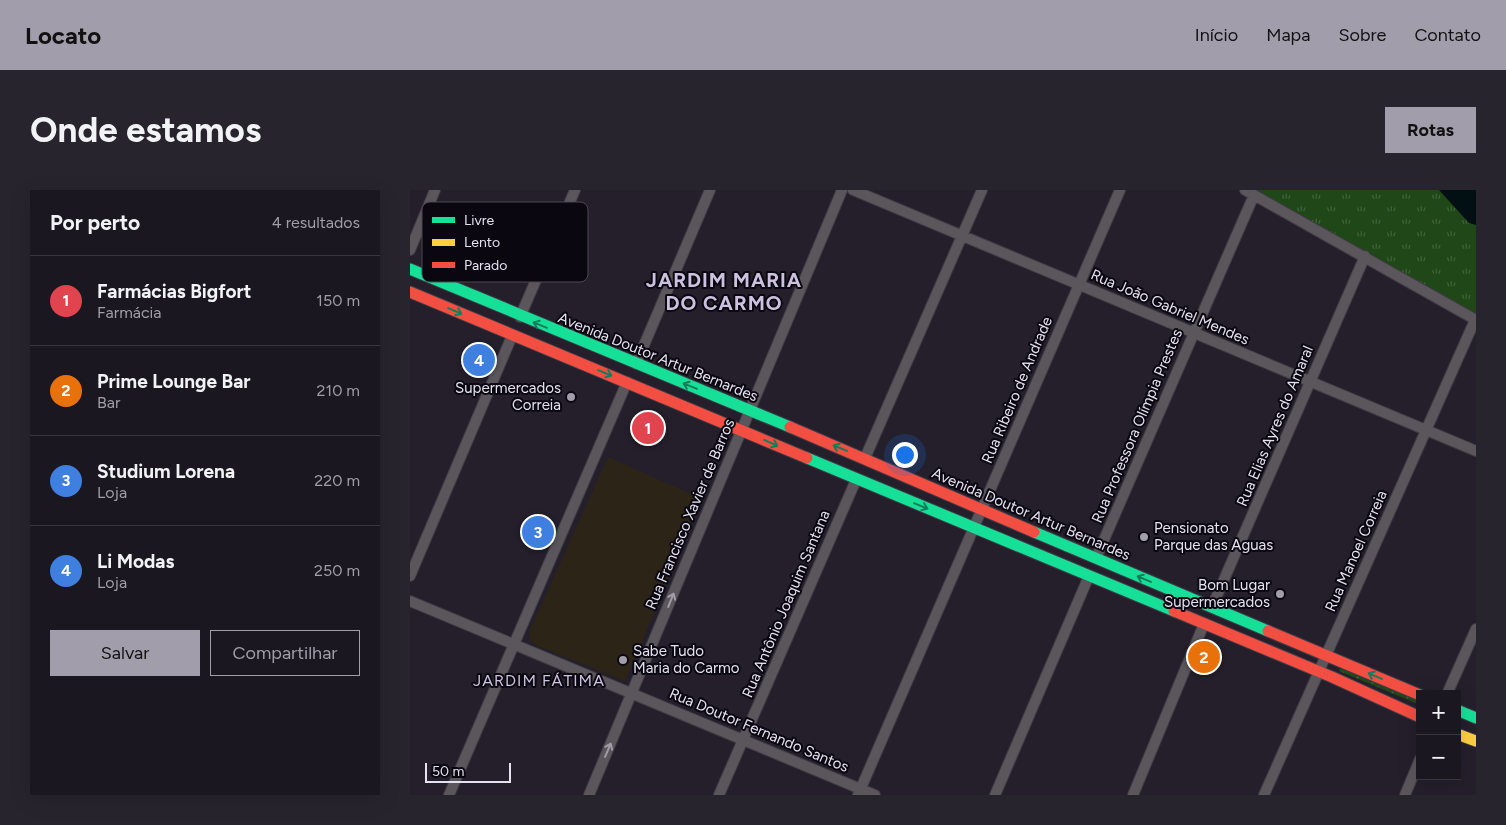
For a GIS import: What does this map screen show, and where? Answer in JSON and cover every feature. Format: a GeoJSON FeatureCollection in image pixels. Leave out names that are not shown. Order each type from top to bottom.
{"type":"FeatureCollection","features":[{"type":"Feature","properties":{"kind":"main road","name":"Avenida Doutor Artur Bernardes"},"geometry":{"type":"LineString","coordinates":[[410,269],[422,274]]}},
{"type":"Feature","properties":{"kind":"main road","name":"Avenida Doutor Artur Bernardes"},"geometry":{"type":"LineString","coordinates":[[440,282],[520,317],[865,458],[981,510],[1416,692]]}},
{"type":"Feature","properties":{"kind":"main road"},"geometry":{"type":"LineString","coordinates":[[410,292],[1319,672],[1416,716]]}},
{"type":"Feature","properties":{"kind":"main road"},"geometry":{"type":"LineString","coordinates":[[1461,712],[1476,718]]}},
{"type":"Feature","properties":{"kind":"main road"},"geometry":{"type":"LineString","coordinates":[[1460,735],[1476,741]]}},
{"type":"Feature","properties":{"kind":"street"},"geometry":{"type":"LineString","coordinates":[[430,202],[435,190]]}},
{"type":"Feature","properties":{"kind":"street"},"geometry":{"type":"LineString","coordinates":[[570,202],[575,190]]}},
{"type":"Feature","properties":{"kind":"street"},"geometry":{"type":"LineString","coordinates":[[636,364],[710,190]]}},
{"type":"Feature","properties":{"kind":"street","name":"Rua Francisco Xavier de Barros"},"geometry":{"type":"LineString","coordinates":[[589,795],[842,190]]}},
{"type":"Feature","properties":{"kind":"street","name":"Rua João Gabriel Mendes"},"geometry":{"type":"LineString","coordinates":[[853,190],[1476,451]]}},
{"type":"Feature","properties":{"kind":"street"},"geometry":{"type":"LineString","coordinates":[[865,458],[982,190]]}},
{"type":"Feature","properties":{"kind":"street","name":"Rua Ribeiro de Andrade"},"geometry":{"type":"LineString","coordinates":[[859,792],[1120,190]]}},
{"type":"Feature","properties":{"kind":"street"},"geometry":{"type":"LineString","coordinates":[[1250,192],[1475,320]]}},
{"type":"Feature","properties":{"kind":"street","name":"Rua Professora Olímpia Prestes"},"geometry":{"type":"LineString","coordinates":[[1096,558],[1194,333],[1250,192]]}},
{"type":"Feature","properties":{"kind":"street"},"geometry":{"type":"LineString","coordinates":[[410,250],[422,221]]}},
{"type":"Feature","properties":{"kind":"street","name":"Rua Elias Ayres do Amaral"},"geometry":{"type":"LineString","coordinates":[[1212,607],[1365,256]]}},
{"type":"Feature","properties":{"kind":"street"},"geometry":{"type":"LineString","coordinates":[[520,317],[535,282]]}},
{"type":"Feature","properties":{"kind":"street","name":"Rua Manoel Correia"},"geometry":{"type":"LineString","coordinates":[[1264,795],[1475,320]]}},
{"type":"Feature","properties":{"kind":"street"},"geometry":{"type":"LineString","coordinates":[[410,576],[512,336]]}},
{"type":"Feature","properties":{"kind":"street"},"geometry":{"type":"LineString","coordinates":[[449,795],[627,382]]}},
{"type":"Feature","properties":{"kind":"street","name":"Rua Antônio Joaquim Santana"},"geometry":{"type":"LineString","coordinates":[[719,795],[856,480]]}},
{"type":"Feature","properties":{"kind":"street"},"geometry":{"type":"LineString","coordinates":[[995,795],[1089,576]]}},
{"type":"Feature","properties":{"kind":"street","name":"Rua Doutor Fernando Santos"},"geometry":{"type":"LineString","coordinates":[[410,600],[743,740],[859,792],[874,795]]}},
{"type":"Feature","properties":{"kind":"street"},"geometry":{"type":"LineString","coordinates":[[1134,795],[1204,624]]}},
{"type":"Feature","properties":{"kind":"street"},"geometry":{"type":"LineString","coordinates":[[1449,690],[1476,629]]}},
{"type":"Feature","properties":{"kind":"street"},"geometry":{"type":"LineString","coordinates":[[1405,795],[1416,768]]}},
{"type":"Feature","properties":{"kind":"shaded area"},"geometry":{"type":"Polygon","coordinates":[[[1439,190],[1476,190],[1476,225],[1469,223],[1439,190]]]}},
{"type":"Feature","properties":{"kind":"shaded area"},"geometry":{"type":"Polygon","coordinates":[[[608,457],[703,499],[625,681],[535,645],[530,639],[529,632],[608,457]]]}},
{"type":"Feature","properties":{"kind":"green space"},"geometry":{"type":"Polygon","coordinates":[[[1256,190],[1476,190],[1476,314],[1256,190]]]}},
{"type":"Feature","properties":{"kind":"green space"},"geometry":{"type":"Polygon","coordinates":[[[1341,665],[1416,696],[1416,703],[1339,671],[1341,665]]]}},
{"type":"Feature","properties":{"kind":"traffic: fast"},"geometry":{"type":"LineString","coordinates":[[410,269],[422,274]]}},
{"type":"Feature","properties":{"kind":"traffic: fast"},"geometry":{"type":"LineString","coordinates":[[441,282],[790,427]]}},
{"type":"Feature","properties":{"kind":"traffic: fast"},"geometry":{"type":"LineString","coordinates":[[807,458],[1174,611]]}},
{"type":"Feature","properties":{"kind":"traffic: fast"},"geometry":{"type":"LineString","coordinates":[[1034,532],[1268,631]]}},
{"type":"Feature","properties":{"kind":"traffic: fast"},"geometry":{"type":"LineString","coordinates":[[1461,712],[1476,718]]}},
{"type":"Feature","properties":{"kind":"traffic: slow"},"geometry":{"type":"LineString","coordinates":[[1460,735],[1476,741]]}},
{"type":"Feature","properties":{"kind":"traffic: jam"},"geometry":{"type":"LineString","coordinates":[[410,292],[807,458]]}},
{"type":"Feature","properties":{"kind":"traffic: jam"},"geometry":{"type":"LineString","coordinates":[[790,427],[1034,532]]}},
{"type":"Feature","properties":{"kind":"traffic: jam"},"geometry":{"type":"LineString","coordinates":[[1174,611],[1332,677],[1416,715]]}},
{"type":"Feature","properties":{"kind":"traffic: jam"},"geometry":{"type":"LineString","coordinates":[[1268,631],[1416,693]]}},
{"type":"Feature","properties":{"kind":"place","name":"Li Modas"},"geometry":{"type":"Point","coordinates":[479,360]}},
{"type":"Feature","properties":{"kind":"place","name":"Supermercados Correia"},"geometry":{"type":"Point","coordinates":[571,397]}},
{"type":"Feature","properties":{"kind":"place","name":"Farmácias Bigfort"},"geometry":{"type":"Point","coordinates":[648,428]}},
{"type":"Feature","properties":{"kind":"place","name":"Studium Lorena"},"geometry":{"type":"Point","coordinates":[538,532]}},
{"type":"Feature","properties":{"kind":"place","name":"Pensionato Parque das Aguas"},"geometry":{"type":"Point","coordinates":[1144,537]}},
{"type":"Feature","properties":{"kind":"place","name":"Bom Lugar Supermercados"},"geometry":{"type":"Point","coordinates":[1280,594]}},
{"type":"Feature","properties":{"kind":"place","name":"Prime Lounge Bar"},"geometry":{"type":"Point","coordinates":[1204,657]}},
{"type":"Feature","properties":{"kind":"place","name":"Sabe Tudo Maria do Carmo"},"geometry":{"type":"Point","coordinates":[623,660]}},
{"type":"Feature","properties":{"kind":"district","name":"JARDIM MARIA DO CARMO"},"geometry":{"type":"Point","coordinates":[724,292]}},
{"type":"Feature","properties":{"kind":"district","name":"JARDIM FÁTIMA"},"geometry":{"type":"Point","coordinates":[539,680]}}]}
